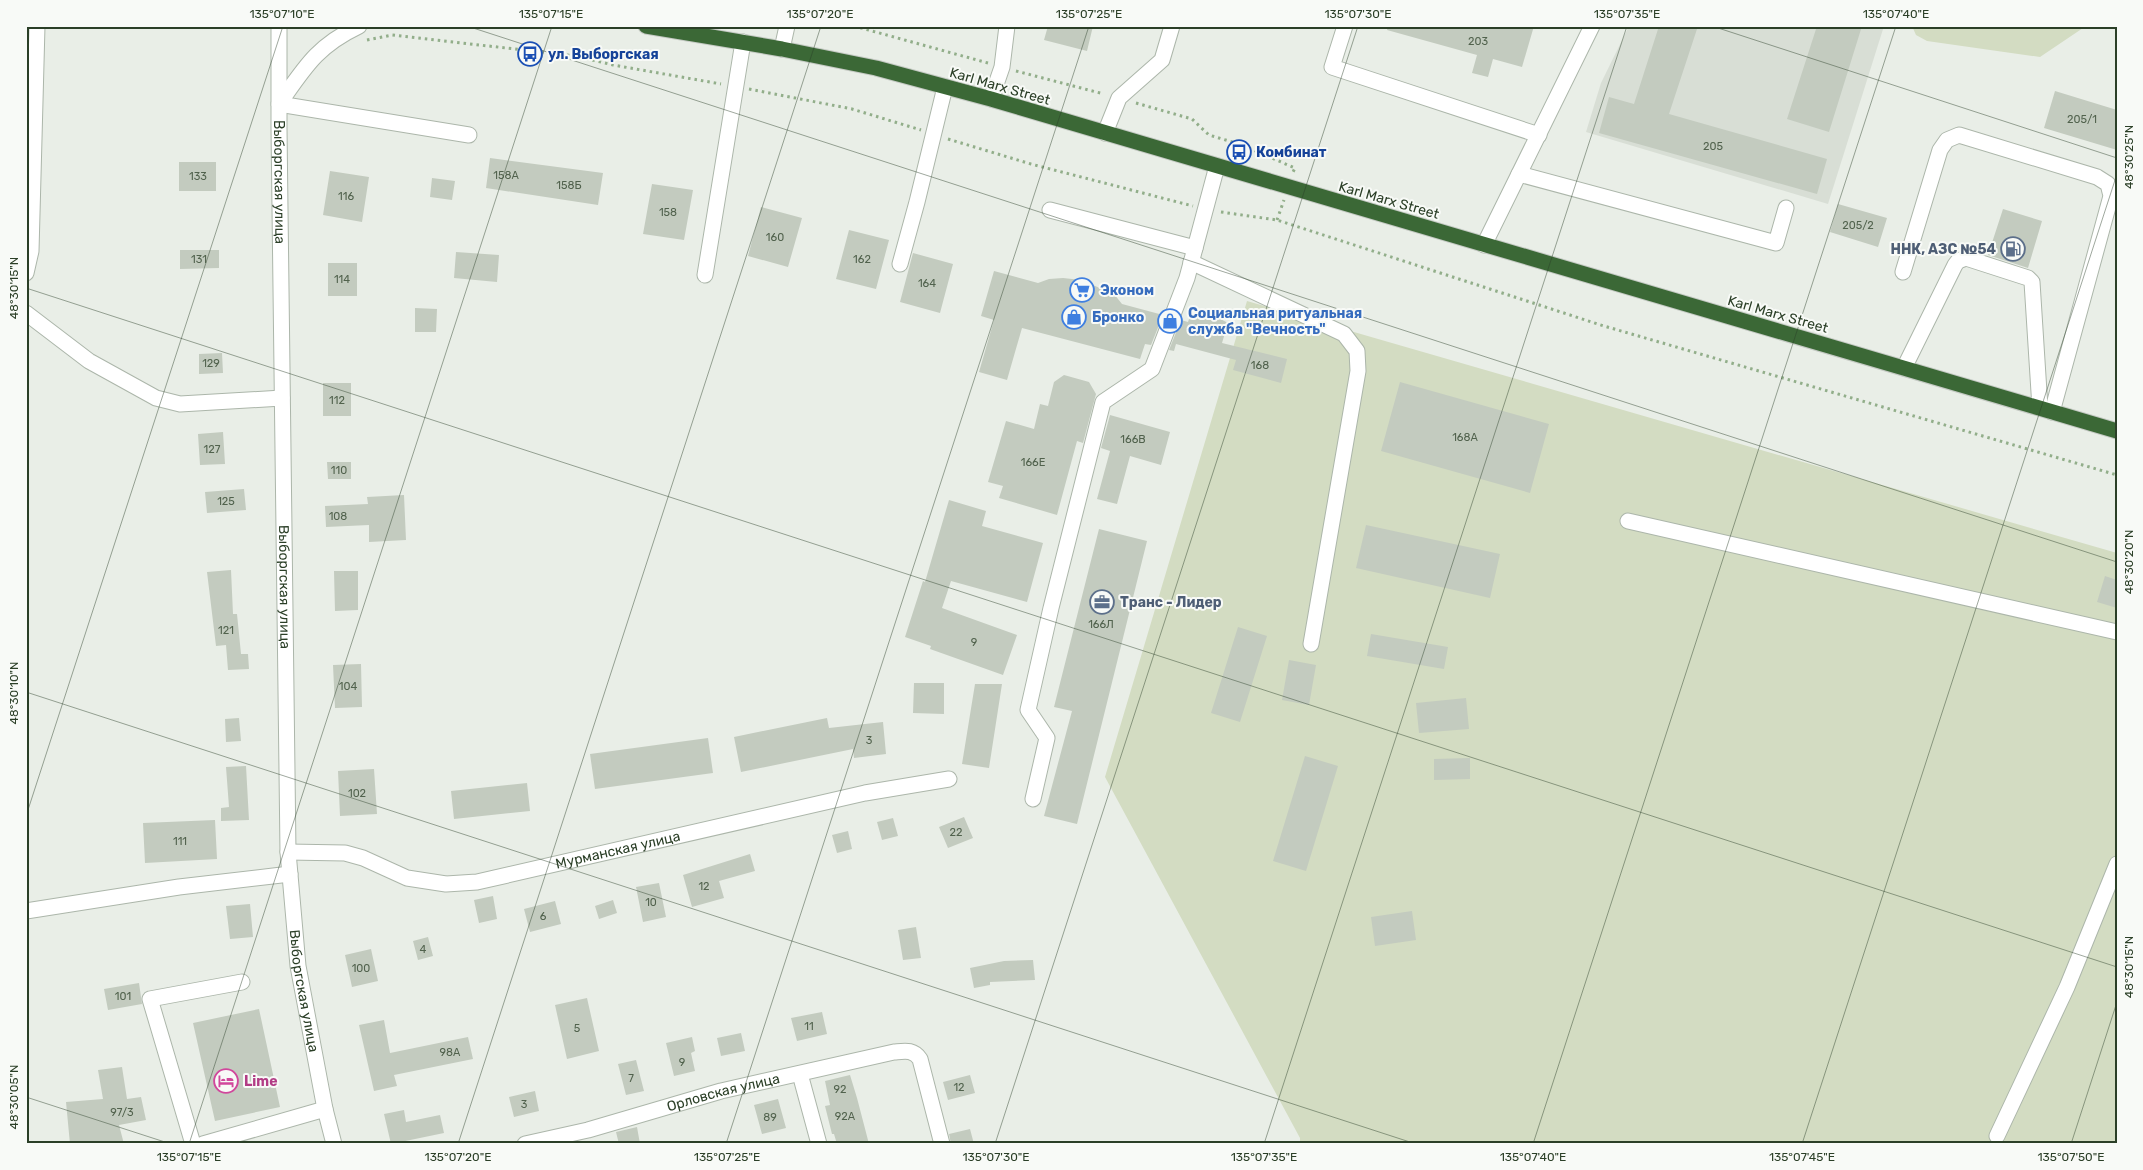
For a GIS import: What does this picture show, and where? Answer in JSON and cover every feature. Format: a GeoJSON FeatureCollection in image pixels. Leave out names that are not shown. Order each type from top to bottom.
{"type":"FeatureCollection","features":[{"type":"Feature","properties":{"kind":"highway","name":"Karl Marx Street"},"geometry":{"type":"LineString","coordinates":[[646,26],[782,49],[876,68],[992,99],[2117,431]]}},
{"type":"Feature","properties":{"kind":"street"},"geometry":{"type":"LineString","coordinates":[[26,273],[31,251],[38,26]]}},
{"type":"Feature","properties":{"kind":"street","name":"Выборгская улица"},"geometry":{"type":"LineString","coordinates":[[279,26],[288,852],[298,966],[325,1109],[334,1144]]}},
{"type":"Feature","properties":{"kind":"street"},"geometry":{"type":"LineString","coordinates":[[359,26],[339,36],[317,52],[279,104],[469,135]]}},
{"type":"Feature","properties":{"kind":"street"},"geometry":{"type":"LineString","coordinates":[[782,49],[787,26]]}},
{"type":"Feature","properties":{"kind":"street"},"geometry":{"type":"LineString","coordinates":[[992,99],[1002,67],[1008,26]]}},
{"type":"Feature","properties":{"kind":"street"},"geometry":{"type":"LineString","coordinates":[[1105,133],[1120,98],[1162,60],[1172,26]]}},
{"type":"Feature","properties":{"kind":"street"},"geometry":{"type":"LineString","coordinates":[[1345,26],[1332,67],[1539,135]]}},
{"type":"Feature","properties":{"kind":"street"},"geometry":{"type":"LineString","coordinates":[[1484,245],[1592,26]]}},
{"type":"Feature","properties":{"kind":"street"},"geometry":{"type":"LineString","coordinates":[[705,275],[743,42]]}},
{"type":"Feature","properties":{"kind":"street"},"geometry":{"type":"LineString","coordinates":[[900,264],[918,202],[945,87]]}},
{"type":"Feature","properties":{"kind":"street"},"geometry":{"type":"LineString","coordinates":[[1903,272],[1940,150],[1947,140],[1959,134],[2097,176],[2108,184],[2111,196],[2046,410]]}},
{"type":"Feature","properties":{"kind":"street"},"geometry":{"type":"LineString","coordinates":[[1033,799],[1047,738],[1028,710],[1051,608],[1103,402],[1152,370],[1193,255],[1217,166]]}},
{"type":"Feature","properties":{"kind":"street"},"geometry":{"type":"LineString","coordinates":[[1519,174],[1776,243],[1786,208]]}},
{"type":"Feature","properties":{"kind":"street"},"geometry":{"type":"LineString","coordinates":[[1050,210],[1193,255],[1344,334],[1356,351],[1358,371],[1311,644]]}},
{"type":"Feature","properties":{"kind":"street"},"geometry":{"type":"LineString","coordinates":[[1904,368],[1955,265],[1958,261],[1966,258],[2028,278],[2032,282],[2046,410]]}},
{"type":"Feature","properties":{"kind":"street"},"geometry":{"type":"LineString","coordinates":[[26,313],[89,361],[156,398],[180,404],[282,398]]}},
{"type":"Feature","properties":{"kind":"street"},"geometry":{"type":"LineString","coordinates":[[1628,521],[2117,632]]}},
{"type":"Feature","properties":{"kind":"street","name":"Мурманская улица"},"geometry":{"type":"LineString","coordinates":[[288,852],[345,853],[363,858],[406,878],[446,884],[477,882],[864,793],[949,779]]}},
{"type":"Feature","properties":{"kind":"street"},"geometry":{"type":"LineString","coordinates":[[26,911],[179,887],[290,874]]}},
{"type":"Feature","properties":{"kind":"street"},"geometry":{"type":"LineString","coordinates":[[1997,1136],[2067,987],[2115,874]]}},
{"type":"Feature","properties":{"kind":"street"},"geometry":{"type":"LineString","coordinates":[[193,1144],[150,999],[242,982]]}},
{"type":"Feature","properties":{"kind":"street","name":"Орловская улица"},"geometry":{"type":"LineString","coordinates":[[525,1144],[590,1137],[721,1091],[908,1050],[915,1053],[920,1059],[942,1144]]}},
{"type":"Feature","properties":{"kind":"street"},"geometry":{"type":"LineString","coordinates":[[800,1074],[819,1144]]}},
{"type":"Feature","properties":{"kind":"street"},"geometry":{"type":"LineString","coordinates":[[203,1144],[325,1109]]}},
{"type":"Feature","properties":{"kind":"path"},"geometry":{"type":"LineString","coordinates":[[339,36],[352,44],[392,36],[576,56],[613,65],[852,110],[1031,164],[1205,210],[1277,220],[1604,326],[2117,474]]}},
{"type":"Feature","properties":{"kind":"shaded area"},"geometry":{"type":"Polygon","coordinates":[[[1629,26],[1884,26],[1828,204],[1586,132],[1601,83],[1629,26]]]}},
{"type":"Feature","properties":{"kind":"green space"},"geometry":{"type":"Polygon","coordinates":[[[1912,26],[2086,26],[2040,57],[1927,41],[1916,35],[1912,26]]]}},
{"type":"Feature","properties":{"kind":"green space"},"geometry":{"type":"Polygon","coordinates":[[[1247,301],[2117,553],[2117,1144],[1300,1144],[1300,1138],[1105,777],[1247,301]]]}},
{"type":"Feature","properties":{"kind":"building"},"geometry":{"type":"Polygon","coordinates":[[[1048,26],[1093,26],[1087,51],[1044,40],[1048,26]]]}},
{"type":"Feature","properties":{"kind":"building"},"geometry":{"type":"Polygon","coordinates":[[[1388,26],[1534,26],[1522,67],[1493,59],[1488,77],[1472,73],[1477,55],[1387,30],[1388,26]]]}},
{"type":"Feature","properties":{"kind":"building"},"geometry":{"type":"Polygon","coordinates":[[[1659,26],[1698,26],[1669,114],[1827,159],[1817,194],[1599,133],[1609,97],[1634,104],[1659,26]]]}},
{"type":"Feature","properties":{"kind":"building"},"geometry":{"type":"Polygon","coordinates":[[[1817,26],[1862,26],[1829,132],[1787,119],[1817,26]]]}},
{"type":"Feature","properties":{"kind":"building"},"geometry":{"type":"Polygon","coordinates":[[[2055,91],[2117,110],[2117,150],[2044,128],[2055,91]]]}},
{"type":"Feature","properties":{"kind":"building"},"geometry":{"type":"Polygon","coordinates":[[[490,158],[603,173],[598,205],[486,188],[490,158]]]}},
{"type":"Feature","properties":{"kind":"building"},"geometry":{"type":"Polygon","coordinates":[[[179,162],[216,162],[216,191],[179,191],[179,162]]]}},
{"type":"Feature","properties":{"kind":"building"},"geometry":{"type":"Polygon","coordinates":[[[330,171],[369,177],[362,222],[323,215],[330,171]]]}},
{"type":"Feature","properties":{"kind":"building"},"geometry":{"type":"Polygon","coordinates":[[[432,178],[455,181],[452,200],[430,197],[432,178]]]}},
{"type":"Feature","properties":{"kind":"building"},"geometry":{"type":"Polygon","coordinates":[[[652,184],[693,190],[684,240],[643,234],[652,184]]]}},
{"type":"Feature","properties":{"kind":"building"},"geometry":{"type":"Polygon","coordinates":[[[1838,204],[1887,218],[1878,247],[1830,232],[1838,204]]]}},
{"type":"Feature","properties":{"kind":"building"},"geometry":{"type":"Polygon","coordinates":[[[761,207],[802,218],[788,267],[748,256],[761,207]]]}},
{"type":"Feature","properties":{"kind":"building"},"geometry":{"type":"Polygon","coordinates":[[[2003,209],[2042,221],[2028,268],[1988,255],[2003,209]]]}},
{"type":"Feature","properties":{"kind":"building"},"geometry":{"type":"Polygon","coordinates":[[[849,230],[889,240],[876,289],[836,279],[849,230]]]}},
{"type":"Feature","properties":{"kind":"building"},"geometry":{"type":"Polygon","coordinates":[[[180,250],[219,250],[219,268],[180,269],[180,250]]]}},
{"type":"Feature","properties":{"kind":"building"},"geometry":{"type":"Polygon","coordinates":[[[456,252],[499,255],[497,282],[454,278],[456,252]]]}},
{"type":"Feature","properties":{"kind":"building"},"geometry":{"type":"Polygon","coordinates":[[[913,253],[953,264],[940,313],[900,302],[913,253]]]}},
{"type":"Feature","properties":{"kind":"building"},"geometry":{"type":"Polygon","coordinates":[[[328,263],[357,263],[357,296],[328,296],[328,263]]]}},
{"type":"Feature","properties":{"kind":"building","name":"Бронко"},"geometry":{"type":"Polygon","coordinates":[[[994,271],[1038,283],[1049,279],[1063,278],[1081,280],[1114,294],[1122,304],[1163,315],[1151,345],[1145,344],[1140,359],[1022,328],[1007,380],[979,372],[994,320],[981,316],[994,271]]]}},
{"type":"Feature","properties":{"kind":"building"},"geometry":{"type":"Polygon","coordinates":[[[415,308],[437,309],[436,332],[415,332],[415,308]]]}},
{"type":"Feature","properties":{"kind":"building"},"geometry":{"type":"Polygon","coordinates":[[[1191,313],[1215,316],[1228,323],[1222,343],[1287,359],[1281,383],[1233,370],[1236,360],[1176,344],[1174,351],[1169,350],[1181,320],[1188,322],[1191,313]]]}},
{"type":"Feature","properties":{"kind":"building"},"geometry":{"type":"Polygon","coordinates":[[[222,353],[223,373],[199,374],[199,354],[222,353]]]}},
{"type":"Feature","properties":{"kind":"building"},"geometry":{"type":"Polygon","coordinates":[[[1064,375],[1089,382],[1096,394],[1083,443],[1077,441],[1057,515],[999,498],[1003,486],[988,482],[1006,421],[1034,429],[1040,404],[1048,406],[1054,382],[1064,375]]]}},
{"type":"Feature","properties":{"kind":"building"},"geometry":{"type":"Polygon","coordinates":[[[1400,382],[1549,424],[1530,493],[1381,451],[1400,382]]]}},
{"type":"Feature","properties":{"kind":"building"},"geometry":{"type":"Polygon","coordinates":[[[323,383],[351,383],[351,416],[323,416],[323,383]]]}},
{"type":"Feature","properties":{"kind":"building"},"geometry":{"type":"Polygon","coordinates":[[[1110,415],[1170,432],[1161,465],[1130,456],[1117,504],[1097,499],[1110,451],[1101,448],[1110,415]]]}},
{"type":"Feature","properties":{"kind":"building"},"geometry":{"type":"Polygon","coordinates":[[[223,432],[225,464],[200,465],[198,434],[223,432]]]}},
{"type":"Feature","properties":{"kind":"building"},"geometry":{"type":"Polygon","coordinates":[[[327,462],[351,462],[351,479],[328,479],[327,462]]]}},
{"type":"Feature","properties":{"kind":"building"},"geometry":{"type":"Polygon","coordinates":[[[244,489],[246,510],[207,513],[205,492],[244,489]]]}},
{"type":"Feature","properties":{"kind":"building"},"geometry":{"type":"Polygon","coordinates":[[[404,495],[406,540],[369,542],[369,525],[326,527],[325,506],[368,504],[367,497],[404,495]]]}},
{"type":"Feature","properties":{"kind":"building"},"geometry":{"type":"Polygon","coordinates":[[[949,500],[986,511],[982,526],[1043,543],[1027,602],[951,581],[942,608],[1017,635],[1003,675],[930,649],[931,646],[905,637],[923,581],[925,582],[949,500]]]}},
{"type":"Feature","properties":{"kind":"building"},"geometry":{"type":"Polygon","coordinates":[[[1366,525],[1500,554],[1490,598],[1356,568],[1366,525]]]}},
{"type":"Feature","properties":{"kind":"building"},"geometry":{"type":"Polygon","coordinates":[[[1099,529],[1147,541],[1077,824],[1044,816],[1072,711],[1054,707],[1099,529]]]}},
{"type":"Feature","properties":{"kind":"building"},"geometry":{"type":"Polygon","coordinates":[[[231,570],[233,614],[237,614],[241,654],[248,654],[249,669],[228,670],[226,645],[216,646],[207,572],[231,570]]]}},
{"type":"Feature","properties":{"kind":"building"},"geometry":{"type":"Polygon","coordinates":[[[334,571],[358,571],[358,610],[335,611],[334,571]]]}},
{"type":"Feature","properties":{"kind":"building"},"geometry":{"type":"Polygon","coordinates":[[[2105,576],[2117,580],[2117,608],[2097,602],[2105,576]]]}},
{"type":"Feature","properties":{"kind":"building"},"geometry":{"type":"Polygon","coordinates":[[[1238,627],[1267,636],[1240,722],[1211,713],[1238,627]]]}},
{"type":"Feature","properties":{"kind":"building"},"geometry":{"type":"Polygon","coordinates":[[[1371,634],[1448,647],[1444,669],[1367,656],[1371,634]]]}},
{"type":"Feature","properties":{"kind":"building"},"geometry":{"type":"Polygon","coordinates":[[[1289,660],[1316,665],[1309,705],[1282,700],[1289,660]]]}},
{"type":"Feature","properties":{"kind":"building"},"geometry":{"type":"Polygon","coordinates":[[[361,664],[362,707],[335,708],[333,665],[361,664]]]}},
{"type":"Feature","properties":{"kind":"building"},"geometry":{"type":"Polygon","coordinates":[[[914,683],[944,683],[944,714],[913,713],[914,683]]]}},
{"type":"Feature","properties":{"kind":"building"},"geometry":{"type":"Polygon","coordinates":[[[975,684],[1002,684],[989,768],[962,764],[975,684]]]}},
{"type":"Feature","properties":{"kind":"building"},"geometry":{"type":"Polygon","coordinates":[[[1466,698],[1469,729],[1419,733],[1416,703],[1466,698]]]}},
{"type":"Feature","properties":{"kind":"building"},"geometry":{"type":"Polygon","coordinates":[[[239,718],[241,741],[226,742],[225,719],[239,718]]]}},
{"type":"Feature","properties":{"kind":"building"},"geometry":{"type":"Polygon","coordinates":[[[827,718],[829,728],[883,722],[886,754],[854,758],[853,749],[741,772],[734,737],[827,718]]]}},
{"type":"Feature","properties":{"kind":"building"},"geometry":{"type":"Polygon","coordinates":[[[708,738],[713,773],[595,789],[590,754],[708,738]]]}},
{"type":"Feature","properties":{"kind":"building"},"geometry":{"type":"Polygon","coordinates":[[[1305,756],[1338,766],[1306,871],[1273,861],[1305,756]]]}},
{"type":"Feature","properties":{"kind":"building"},"geometry":{"type":"Polygon","coordinates":[[[1470,758],[1470,779],[1434,780],[1434,759],[1470,758]]]}},
{"type":"Feature","properties":{"kind":"building"},"geometry":{"type":"Polygon","coordinates":[[[246,766],[249,820],[221,821],[221,808],[229,807],[226,767],[246,766]]]}},
{"type":"Feature","properties":{"kind":"building"},"geometry":{"type":"Polygon","coordinates":[[[374,769],[377,814],[340,816],[338,771],[374,769]]]}},
{"type":"Feature","properties":{"kind":"building"},"geometry":{"type":"Polygon","coordinates":[[[527,783],[530,811],[454,819],[451,791],[527,783]]]}},
{"type":"Feature","properties":{"kind":"building"},"geometry":{"type":"Polygon","coordinates":[[[964,817],[973,838],[948,848],[939,827],[964,817]]]}},
{"type":"Feature","properties":{"kind":"building"},"geometry":{"type":"Polygon","coordinates":[[[893,818],[898,836],[882,840],[877,822],[893,818]]]}},
{"type":"Feature","properties":{"kind":"building"},"geometry":{"type":"Polygon","coordinates":[[[215,820],[217,859],[145,863],[143,823],[215,820]]]}},
{"type":"Feature","properties":{"kind":"building"},"geometry":{"type":"Polygon","coordinates":[[[848,831],[852,849],[837,853],[832,835],[848,831]]]}},
{"type":"Feature","properties":{"kind":"building"},"geometry":{"type":"Polygon","coordinates":[[[750,854],[755,871],[719,881],[724,898],[692,907],[683,875],[750,854]]]}},
{"type":"Feature","properties":{"kind":"building"},"geometry":{"type":"Polygon","coordinates":[[[659,883],[666,917],[643,922],[636,887],[659,883]]]}},
{"type":"Feature","properties":{"kind":"building"},"geometry":{"type":"Polygon","coordinates":[[[493,896],[497,919],[479,923],[474,900],[493,896]]]}},
{"type":"Feature","properties":{"kind":"building"},"geometry":{"type":"Polygon","coordinates":[[[613,900],[617,913],[599,919],[595,906],[613,900]]]}},
{"type":"Feature","properties":{"kind":"building"},"geometry":{"type":"Polygon","coordinates":[[[555,901],[561,924],[530,932],[524,909],[555,901]]]}},
{"type":"Feature","properties":{"kind":"building"},"geometry":{"type":"Polygon","coordinates":[[[250,904],[253,937],[230,939],[226,906],[250,904]]]}},
{"type":"Feature","properties":{"kind":"building"},"geometry":{"type":"Polygon","coordinates":[[[1412,911],[1416,940],[1375,946],[1371,917],[1412,911]]]}},
{"type":"Feature","properties":{"kind":"building"},"geometry":{"type":"Polygon","coordinates":[[[916,927],[921,958],[903,960],[898,930],[916,927]]]}},
{"type":"Feature","properties":{"kind":"building"},"geometry":{"type":"Polygon","coordinates":[[[428,937],[433,956],[418,960],[413,941],[428,937]]]}},
{"type":"Feature","properties":{"kind":"building"},"geometry":{"type":"Polygon","coordinates":[[[371,949],[378,981],[352,987],[345,955],[371,949]]]}},
{"type":"Feature","properties":{"kind":"building"},"geometry":{"type":"Polygon","coordinates":[[[1033,960],[1035,980],[990,982],[990,985],[974,988],[970,968],[1004,961],[1033,960]]]}},
{"type":"Feature","properties":{"kind":"building"},"geometry":{"type":"Polygon","coordinates":[[[139,983],[142,1004],[108,1010],[104,989],[139,983]]]}},
{"type":"Feature","properties":{"kind":"building"},"geometry":{"type":"Polygon","coordinates":[[[587,998],[599,1051],[567,1059],[555,1005],[587,998]]]}},
{"type":"Feature","properties":{"kind":"building","name":"Lime"},"geometry":{"type":"Polygon","coordinates":[[[259,1009],[280,1107],[215,1121],[193,1023],[259,1009]]]}},
{"type":"Feature","properties":{"kind":"building"},"geometry":{"type":"Polygon","coordinates":[[[822,1012],[827,1034],[797,1041],[791,1018],[822,1012]]]}},
{"type":"Feature","properties":{"kind":"building"},"geometry":{"type":"Polygon","coordinates":[[[384,1020],[390,1053],[468,1037],[473,1059],[394,1075],[397,1086],[374,1091],[359,1025],[384,1020]]]}},
{"type":"Feature","properties":{"kind":"building"},"geometry":{"type":"Polygon","coordinates":[[[741,1033],[745,1051],[721,1056],[717,1038],[741,1033]]]}},
{"type":"Feature","properties":{"kind":"building"},"geometry":{"type":"Polygon","coordinates":[[[692,1037],[695,1051],[691,1053],[695,1071],[674,1076],[666,1043],[692,1037]]]}},
{"type":"Feature","properties":{"kind":"building"},"geometry":{"type":"Polygon","coordinates":[[[636,1060],[644,1091],[626,1095],[618,1064],[636,1060]]]}},
{"type":"Feature","properties":{"kind":"building"},"geometry":{"type":"Polygon","coordinates":[[[122,1067],[127,1099],[141,1097],[146,1120],[119,1125],[124,1144],[70,1144],[66,1102],[103,1099],[98,1070],[122,1067]]]}},
{"type":"Feature","properties":{"kind":"building"},"geometry":{"type":"Polygon","coordinates":[[[850,1075],[869,1144],[837,1144],[834,1134],[832,1134],[825,1106],[830,1105],[825,1081],[850,1075]]]}},
{"type":"Feature","properties":{"kind":"building"},"geometry":{"type":"Polygon","coordinates":[[[970,1075],[975,1093],[948,1100],[943,1082],[970,1075]]]}},
{"type":"Feature","properties":{"kind":"building"},"geometry":{"type":"Polygon","coordinates":[[[535,1091],[539,1111],[514,1117],[509,1097],[535,1091]]]}},
{"type":"Feature","properties":{"kind":"building"},"geometry":{"type":"Polygon","coordinates":[[[778,1099],[786,1128],[762,1134],[754,1105],[778,1099]]]}},
{"type":"Feature","properties":{"kind":"building"},"geometry":{"type":"Polygon","coordinates":[[[404,1110],[406,1122],[440,1115],[444,1133],[391,1144],[384,1114],[404,1110]]]}},
{"type":"Feature","properties":{"kind":"building"},"geometry":{"type":"Polygon","coordinates":[[[637,1127],[640,1144],[619,1144],[616,1132],[637,1127]]]}},
{"type":"Feature","properties":{"kind":"building"},"geometry":{"type":"Polygon","coordinates":[[[970,1129],[974,1144],[951,1144],[949,1134],[970,1129]]]}},
{"type":"Feature","properties":{"kind":"place","name":"ул. Выборгская"},"geometry":{"type":"Point","coordinates":[530,54]}},
{"type":"Feature","properties":{"kind":"place","name":"Комбинат"},"geometry":{"type":"Point","coordinates":[1239,152]}},
{"type":"Feature","properties":{"kind":"place","name":"ННК, АЗС №54"},"geometry":{"type":"Point","coordinates":[2013,249]}},
{"type":"Feature","properties":{"kind":"place","name":"Эконом"},"geometry":{"type":"Point","coordinates":[1082,290]}},
{"type":"Feature","properties":{"kind":"place","name":"Бронко"},"geometry":{"type":"Point","coordinates":[1074,317]}},
{"type":"Feature","properties":{"kind":"place","name":"Социальная ритуальная служба \"Вечность\""},"geometry":{"type":"Point","coordinates":[1170,321]}},
{"type":"Feature","properties":{"kind":"place","name":"Транс - Лидер"},"geometry":{"type":"Point","coordinates":[1102,602]}},
{"type":"Feature","properties":{"kind":"place","name":"Lime"},"geometry":{"type":"Point","coordinates":[226,1081]}}]}
